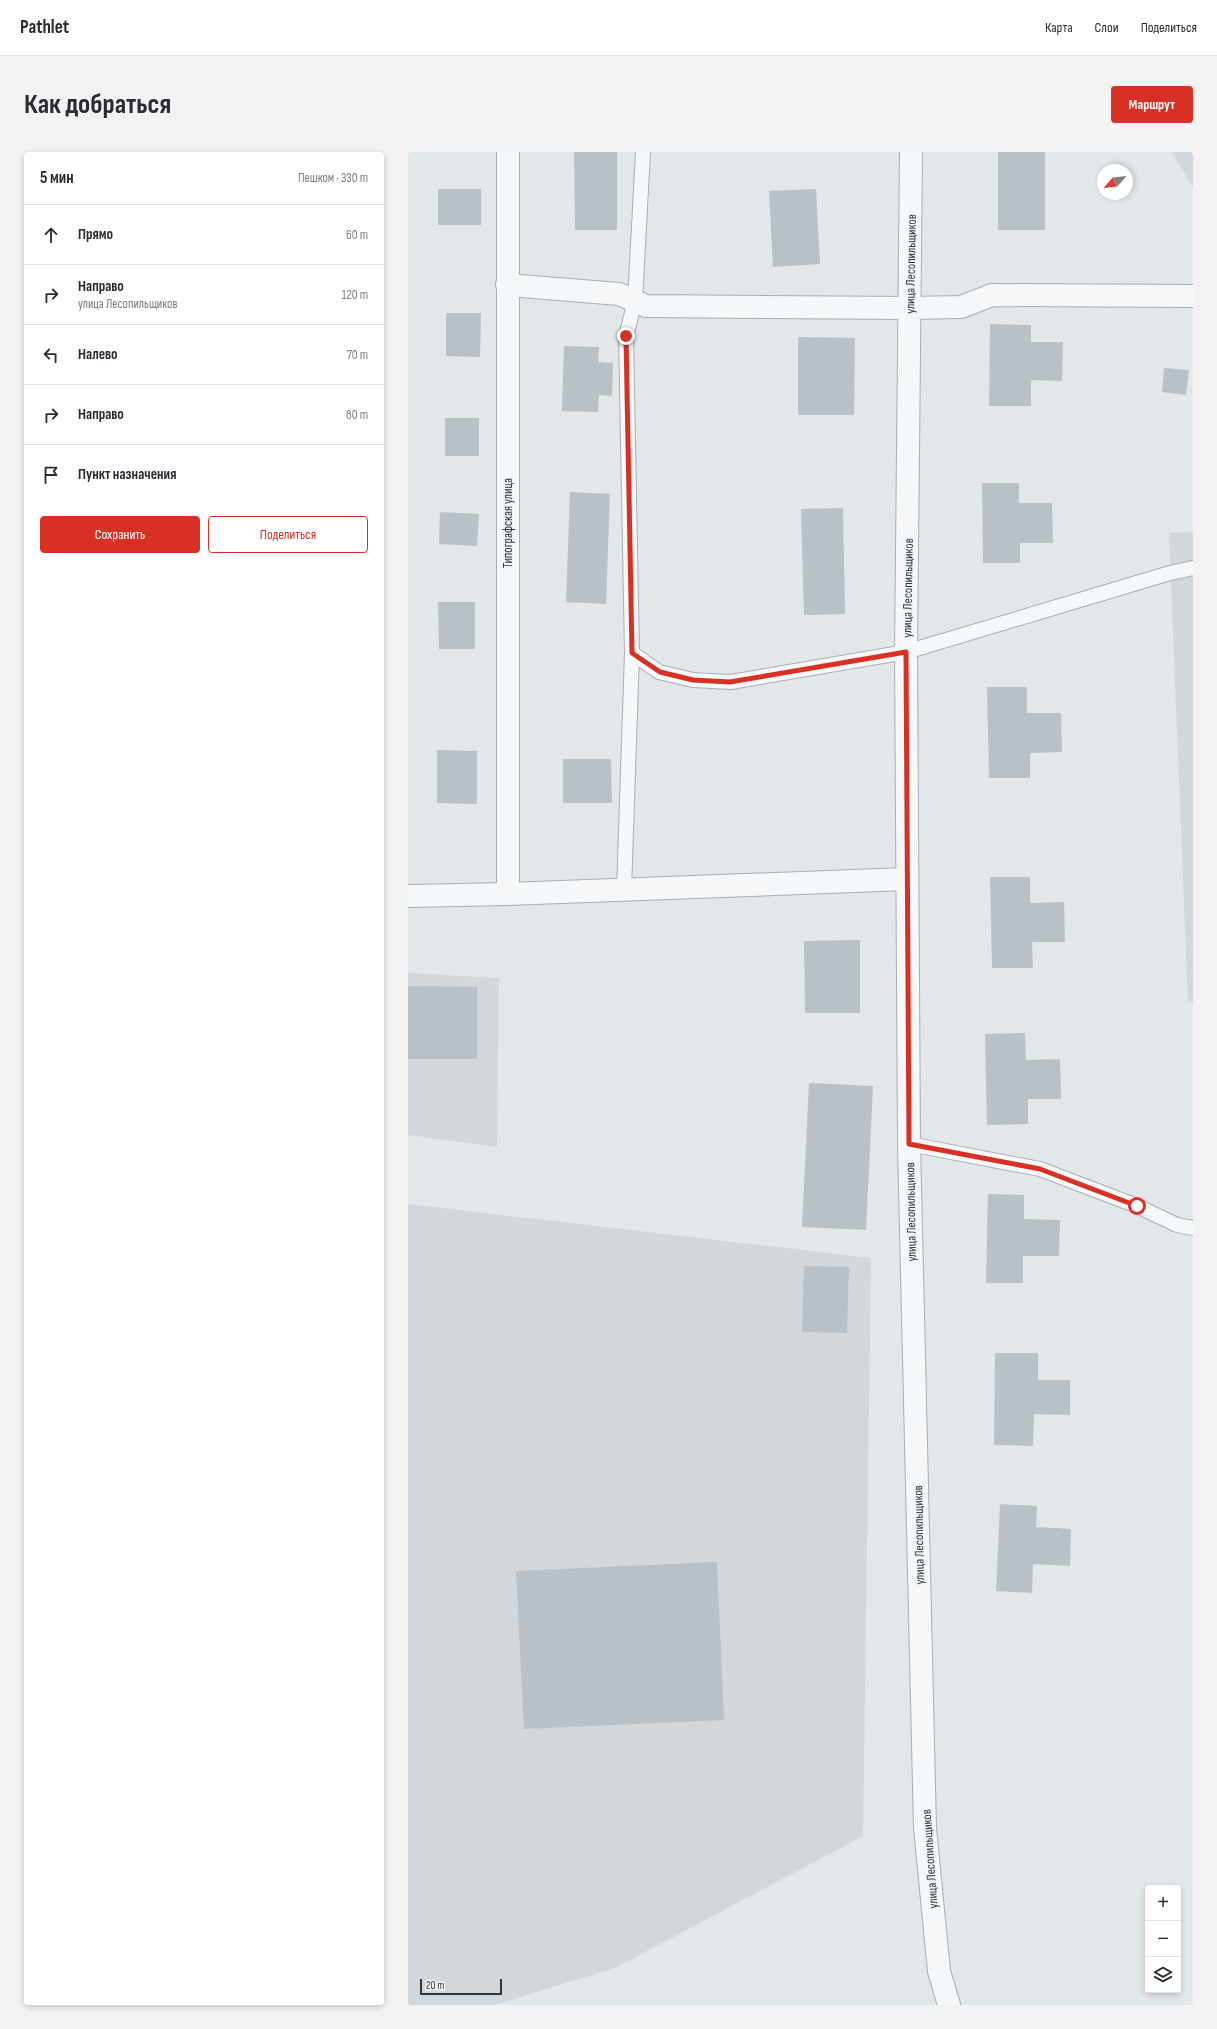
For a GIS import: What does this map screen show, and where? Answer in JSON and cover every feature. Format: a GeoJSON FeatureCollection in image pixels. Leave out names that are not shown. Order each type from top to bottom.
{"type":"FeatureCollection","features":[{"type":"Feature","properties":{"kind":"street","name":"Типографская улица"},"geometry":{"type":"LineString","coordinates":[[508,152],[508,894]]}},
{"type":"Feature","properties":{"kind":"street","name":"улица Лесопильщиков"},"geometry":{"type":"LineString","coordinates":[[911,152],[906,652],[909,1144],[925,1828],[939,1971],[949,2005]]}},
{"type":"Feature","properties":{"kind":"street"},"geometry":{"type":"LineString","coordinates":[[507,284],[619,294],[646,306],[909,308],[961,307],[992,295],[1193,296]]}},
{"type":"Feature","properties":{"kind":"street"},"geometry":{"type":"LineString","coordinates":[[408,896],[508,894],[907,879]]}},
{"type":"Feature","properties":{"kind":"lane"},"geometry":{"type":"LineString","coordinates":[[624,890],[632,653],[626,336],[635,301],[643,152]]}},
{"type":"Feature","properties":{"kind":"lane"},"geometry":{"type":"LineString","coordinates":[[632,653],[660,672],[693,680],[730,682],[906,652],[1170,572],[1193,568]]}},
{"type":"Feature","properties":{"kind":"lane"},"geometry":{"type":"LineString","coordinates":[[909,1144],[1040,1169],[1137,1206],[1177,1225],[1193,1228]]}},
{"type":"Feature","properties":{"kind":"shaded area"},"geometry":{"type":"Polygon","coordinates":[[[1172,152],[1193,152],[1193,188],[1172,152]]]}},
{"type":"Feature","properties":{"kind":"shaded area"},"geometry":{"type":"Polygon","coordinates":[[[1193,532],[1193,1002],[1188,1002],[1169,533],[1193,532]]]}},
{"type":"Feature","properties":{"kind":"shaded area"},"geometry":{"type":"Polygon","coordinates":[[[408,973],[499,978],[497,1147],[408,1135],[408,973]]]}},
{"type":"Feature","properties":{"kind":"shaded area"},"geometry":{"type":"Polygon","coordinates":[[[408,1204],[871,1258],[863,1836],[615,1968],[494,2005],[408,2005],[408,1204]]]}},
{"type":"Feature","properties":{"kind":"building"},"geometry":{"type":"Polygon","coordinates":[[[574,152],[617,152],[617,230],[575,230],[574,152]]]}},
{"type":"Feature","properties":{"kind":"building"},"geometry":{"type":"Polygon","coordinates":[[[998,152],[1045,152],[1045,230],[998,230],[998,152]]]}},
{"type":"Feature","properties":{"kind":"building"},"geometry":{"type":"Polygon","coordinates":[[[438,189],[481,189],[481,225],[438,225],[438,189]]]}},
{"type":"Feature","properties":{"kind":"building"},"geometry":{"type":"Polygon","coordinates":[[[816,189],[820,264],[773,267],[769,191],[816,189]]]}},
{"type":"Feature","properties":{"kind":"building"},"geometry":{"type":"Polygon","coordinates":[[[446,313],[481,313],[480,357],[446,356],[446,313]]]}},
{"type":"Feature","properties":{"kind":"building"},"geometry":{"type":"Polygon","coordinates":[[[990,324],[1031,325],[1031,342],[1063,342],[1062,381],[1031,380],[1031,406],[989,406],[990,324]]]}},
{"type":"Feature","properties":{"kind":"building"},"geometry":{"type":"Polygon","coordinates":[[[798,337],[855,338],[854,415],[798,415],[798,337]]]}},
{"type":"Feature","properties":{"kind":"building"},"geometry":{"type":"Polygon","coordinates":[[[564,346],[599,347],[598,362],[613,363],[612,396],[599,395],[598,412],[562,411],[564,346]]]}},
{"type":"Feature","properties":{"kind":"building"},"geometry":{"type":"Polygon","coordinates":[[[1164,368],[1189,370],[1186,395],[1162,392],[1164,368]]]}},
{"type":"Feature","properties":{"kind":"building"},"geometry":{"type":"Polygon","coordinates":[[[445,418],[479,418],[479,456],[445,456],[445,418]]]}},
{"type":"Feature","properties":{"kind":"building"},"geometry":{"type":"Polygon","coordinates":[[[982,483],[1019,483],[1019,503],[1052,503],[1053,543],[1020,543],[1020,563],[983,563],[982,483]]]}},
{"type":"Feature","properties":{"kind":"building"},"geometry":{"type":"Polygon","coordinates":[[[570,492],[610,494],[606,604],[566,602],[570,492]]]}},
{"type":"Feature","properties":{"kind":"building"},"geometry":{"type":"Polygon","coordinates":[[[843,508],[845,614],[804,615],[801,509],[843,508]]]}},
{"type":"Feature","properties":{"kind":"building"},"geometry":{"type":"Polygon","coordinates":[[[440,512],[479,514],[477,546],[439,544],[440,512]]]}},
{"type":"Feature","properties":{"kind":"building"},"geometry":{"type":"Polygon","coordinates":[[[438,602],[475,602],[475,649],[439,649],[438,602]]]}},
{"type":"Feature","properties":{"kind":"building"},"geometry":{"type":"Polygon","coordinates":[[[987,687],[1027,687],[1027,713],[1061,713],[1062,752],[1030,753],[1030,778],[989,778],[987,687]]]}},
{"type":"Feature","properties":{"kind":"building"},"geometry":{"type":"Polygon","coordinates":[[[437,750],[477,751],[477,804],[437,803],[437,750]]]}},
{"type":"Feature","properties":{"kind":"building"},"geometry":{"type":"Polygon","coordinates":[[[563,759],[611,759],[612,803],[563,803],[563,759]]]}},
{"type":"Feature","properties":{"kind":"building"},"geometry":{"type":"Polygon","coordinates":[[[990,877],[1030,877],[1030,903],[1064,902],[1065,942],[1032,942],[1033,968],[992,968],[990,877]]]}},
{"type":"Feature","properties":{"kind":"building"},"geometry":{"type":"Polygon","coordinates":[[[860,940],[860,1013],[805,1013],[804,941],[860,940]]]}},
{"type":"Feature","properties":{"kind":"building"},"geometry":{"type":"Polygon","coordinates":[[[408,986],[477,987],[477,1059],[408,1059],[408,986]]]}},
{"type":"Feature","properties":{"kind":"building"},"geometry":{"type":"Polygon","coordinates":[[[1025,1033],[1026,1060],[1060,1059],[1061,1099],[1028,1099],[1028,1124],[987,1125],[985,1034],[1025,1033]]]}},
{"type":"Feature","properties":{"kind":"building"},"geometry":{"type":"Polygon","coordinates":[[[809,1083],[873,1086],[866,1230],[802,1227],[809,1083]]]}},
{"type":"Feature","properties":{"kind":"building"},"geometry":{"type":"Polygon","coordinates":[[[988,1194],[1024,1195],[1024,1219],[1060,1220],[1059,1256],[1023,1256],[1023,1283],[986,1283],[988,1194]]]}},
{"type":"Feature","properties":{"kind":"building"},"geometry":{"type":"Polygon","coordinates":[[[804,1266],[849,1267],[847,1333],[802,1332],[804,1266]]]}},
{"type":"Feature","properties":{"kind":"building"},"geometry":{"type":"Polygon","coordinates":[[[995,1353],[1038,1353],[1038,1380],[1070,1380],[1070,1415],[1034,1414],[1033,1446],[994,1445],[995,1353]]]}},
{"type":"Feature","properties":{"kind":"building"},"geometry":{"type":"Polygon","coordinates":[[[1000,1504],[1037,1506],[1036,1527],[1071,1529],[1070,1566],[1033,1564],[1032,1593],[996,1591],[1000,1504]]]}},
{"type":"Feature","properties":{"kind":"building"},"geometry":{"type":"Polygon","coordinates":[[[717,1562],[724,1720],[524,1729],[516,1571],[717,1562]]]}},
{"type":"Feature","properties":{"kind":"route"},"geometry":{"type":"LineString","coordinates":[[626,336],[632,653],[660,672],[693,680],[730,682],[906,652],[909,1144],[1040,1169],[1137,1206]]}}]}
